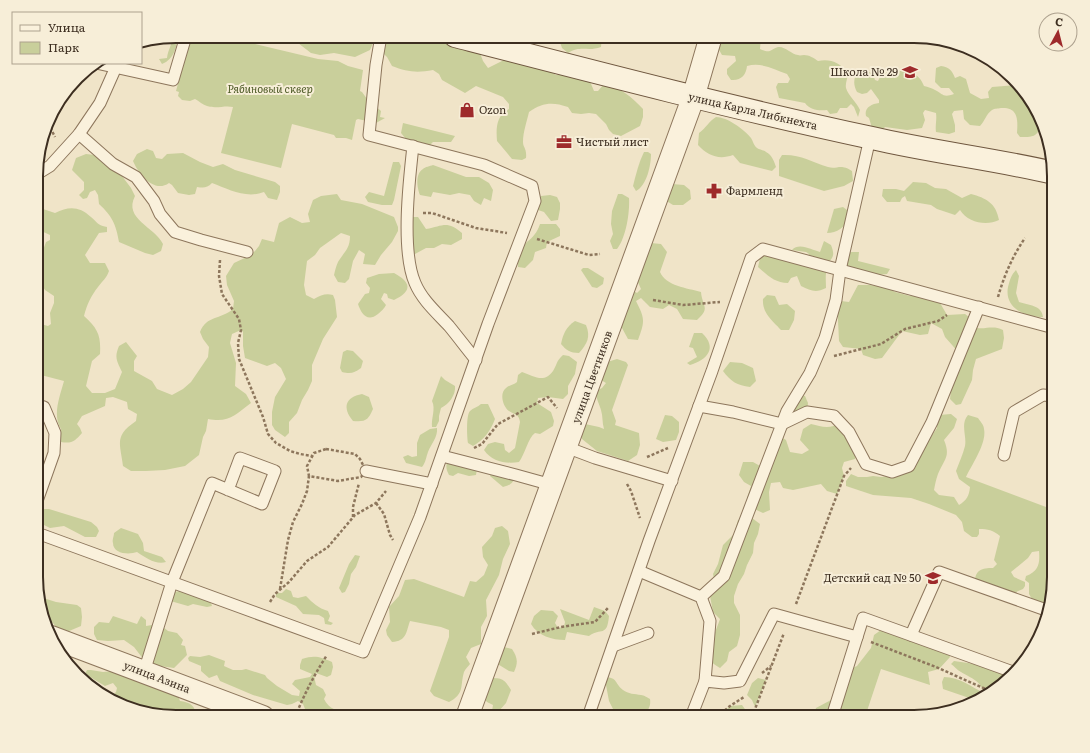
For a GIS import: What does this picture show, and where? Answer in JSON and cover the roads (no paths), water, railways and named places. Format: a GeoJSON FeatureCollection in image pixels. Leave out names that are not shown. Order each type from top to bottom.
{"type":"FeatureCollection","features":[{"type":"Feature","properties":{"kind":"street","name":"улица Карла Либкнехта"},"geometry":{"type":"LineString","coordinates":[[482,43],[694,98],[870,138],[1012,163],[1047,171]]}},
{"type":"Feature","properties":{"kind":"street","name":"улица Цветников"},"geometry":{"type":"LineString","coordinates":[[470,710],[694,98],[709,43]]}},
{"type":"Feature","properties":{"kind":"street","name":"улица Азина"},"geometry":{"type":"LineString","coordinates":[[59,640],[244,710]]}},
{"type":"Feature","properties":{"kind":"lane"},"geometry":{"type":"LineString","coordinates":[[104,65],[173,80],[184,43]]}},
{"type":"Feature","properties":{"kind":"lane"},"geometry":{"type":"LineString","coordinates":[[43,535],[363,652],[420,517],[534,200],[532,186],[484,165],[369,135],[376,65],[380,43]]}},
{"type":"Feature","properties":{"kind":"lane"},"geometry":{"type":"LineString","coordinates":[[43,170],[50,166],[80,134],[100,103],[116,67]]}},
{"type":"Feature","properties":{"kind":"lane"},"geometry":{"type":"LineString","coordinates":[[80,134],[113,164],[136,177],[154,201],[160,214],[175,232],[247,252]]}},
{"type":"Feature","properties":{"kind":"lane"},"geometry":{"type":"LineString","coordinates":[[701,597],[724,576],[787,411],[810,373],[825,338],[836,300],[840,270],[870,138]]}},
{"type":"Feature","properties":{"kind":"lane"},"geometry":{"type":"LineString","coordinates":[[413,146],[410,176],[408,236],[409,261],[415,283],[428,304],[449,326],[476,360]]}},
{"type":"Feature","properties":{"kind":"lane"},"geometry":{"type":"LineString","coordinates":[[590,710],[751,258],[763,249],[1047,326]]}},
{"type":"Feature","properties":{"kind":"lane"},"geometry":{"type":"LineString","coordinates":[[699,406],[733,412],[782,424],[807,412],[834,416],[849,432],[866,464],[892,472],[908,466],[932,422],[979,307]]}},
{"type":"Feature","properties":{"kind":"lane"},"geometry":{"type":"LineString","coordinates":[[1004,455],[1014,412],[1043,395],[1047,395]]}},
{"type":"Feature","properties":{"kind":"lane"},"geometry":{"type":"LineString","coordinates":[[43,407],[55,433],[54,453],[43,484]]}},
{"type":"Feature","properties":{"kind":"lane"},"geometry":{"type":"LineString","coordinates":[[566,447],[672,481]]}},
{"type":"Feature","properties":{"kind":"lane"},"geometry":{"type":"LineString","coordinates":[[442,456],[552,485]]}},
{"type":"Feature","properties":{"kind":"lane"},"geometry":{"type":"LineString","coordinates":[[144,672],[172,582],[212,483],[228,490],[262,504],[275,471],[240,458],[228,490]]}},
{"type":"Feature","properties":{"kind":"lane"},"geometry":{"type":"LineString","coordinates":[[364,474],[432,484]]}},
{"type":"Feature","properties":{"kind":"lane"},"geometry":{"type":"LineString","coordinates":[[639,572],[701,597],[710,621],[705,681],[694,710]]}},
{"type":"Feature","properties":{"kind":"lane"},"geometry":{"type":"LineString","coordinates":[[911,635],[939,572],[1043,609]]}},
{"type":"Feature","properties":{"kind":"lane"},"geometry":{"type":"LineString","coordinates":[[705,681],[724,683],[740,681],[774,614],[857,637]]}},
{"type":"Feature","properties":{"kind":"lane"},"geometry":{"type":"LineString","coordinates":[[834,710],[863,618],[1009,670]]}},
{"type":"Feature","properties":{"kind":"lane"},"geometry":{"type":"LineString","coordinates":[[613,646],[648,633]]}},
{"type":"Feature","properties":{"kind":"place","name":"Школа № 29"},"geometry":{"type":"Point","coordinates":[910,72]}},
{"type":"Feature","properties":{"kind":"place","name":"Ozon"},"geometry":{"type":"Point","coordinates":[467,110]}},
{"type":"Feature","properties":{"kind":"place","name":"Чистый лист"},"geometry":{"type":"Point","coordinates":[564,142]}},
{"type":"Feature","properties":{"kind":"place","name":"Фармленд"},"geometry":{"type":"Point","coordinates":[714,191]}},
{"type":"Feature","properties":{"kind":"place","name":"Детский сад № 50"},"geometry":{"type":"Point","coordinates":[933,578]}},
{"type":"Feature","properties":{"kind":"park label","name":"Рябиновый сквер"},"geometry":{"type":"Point","coordinates":[270,89]}}]}
